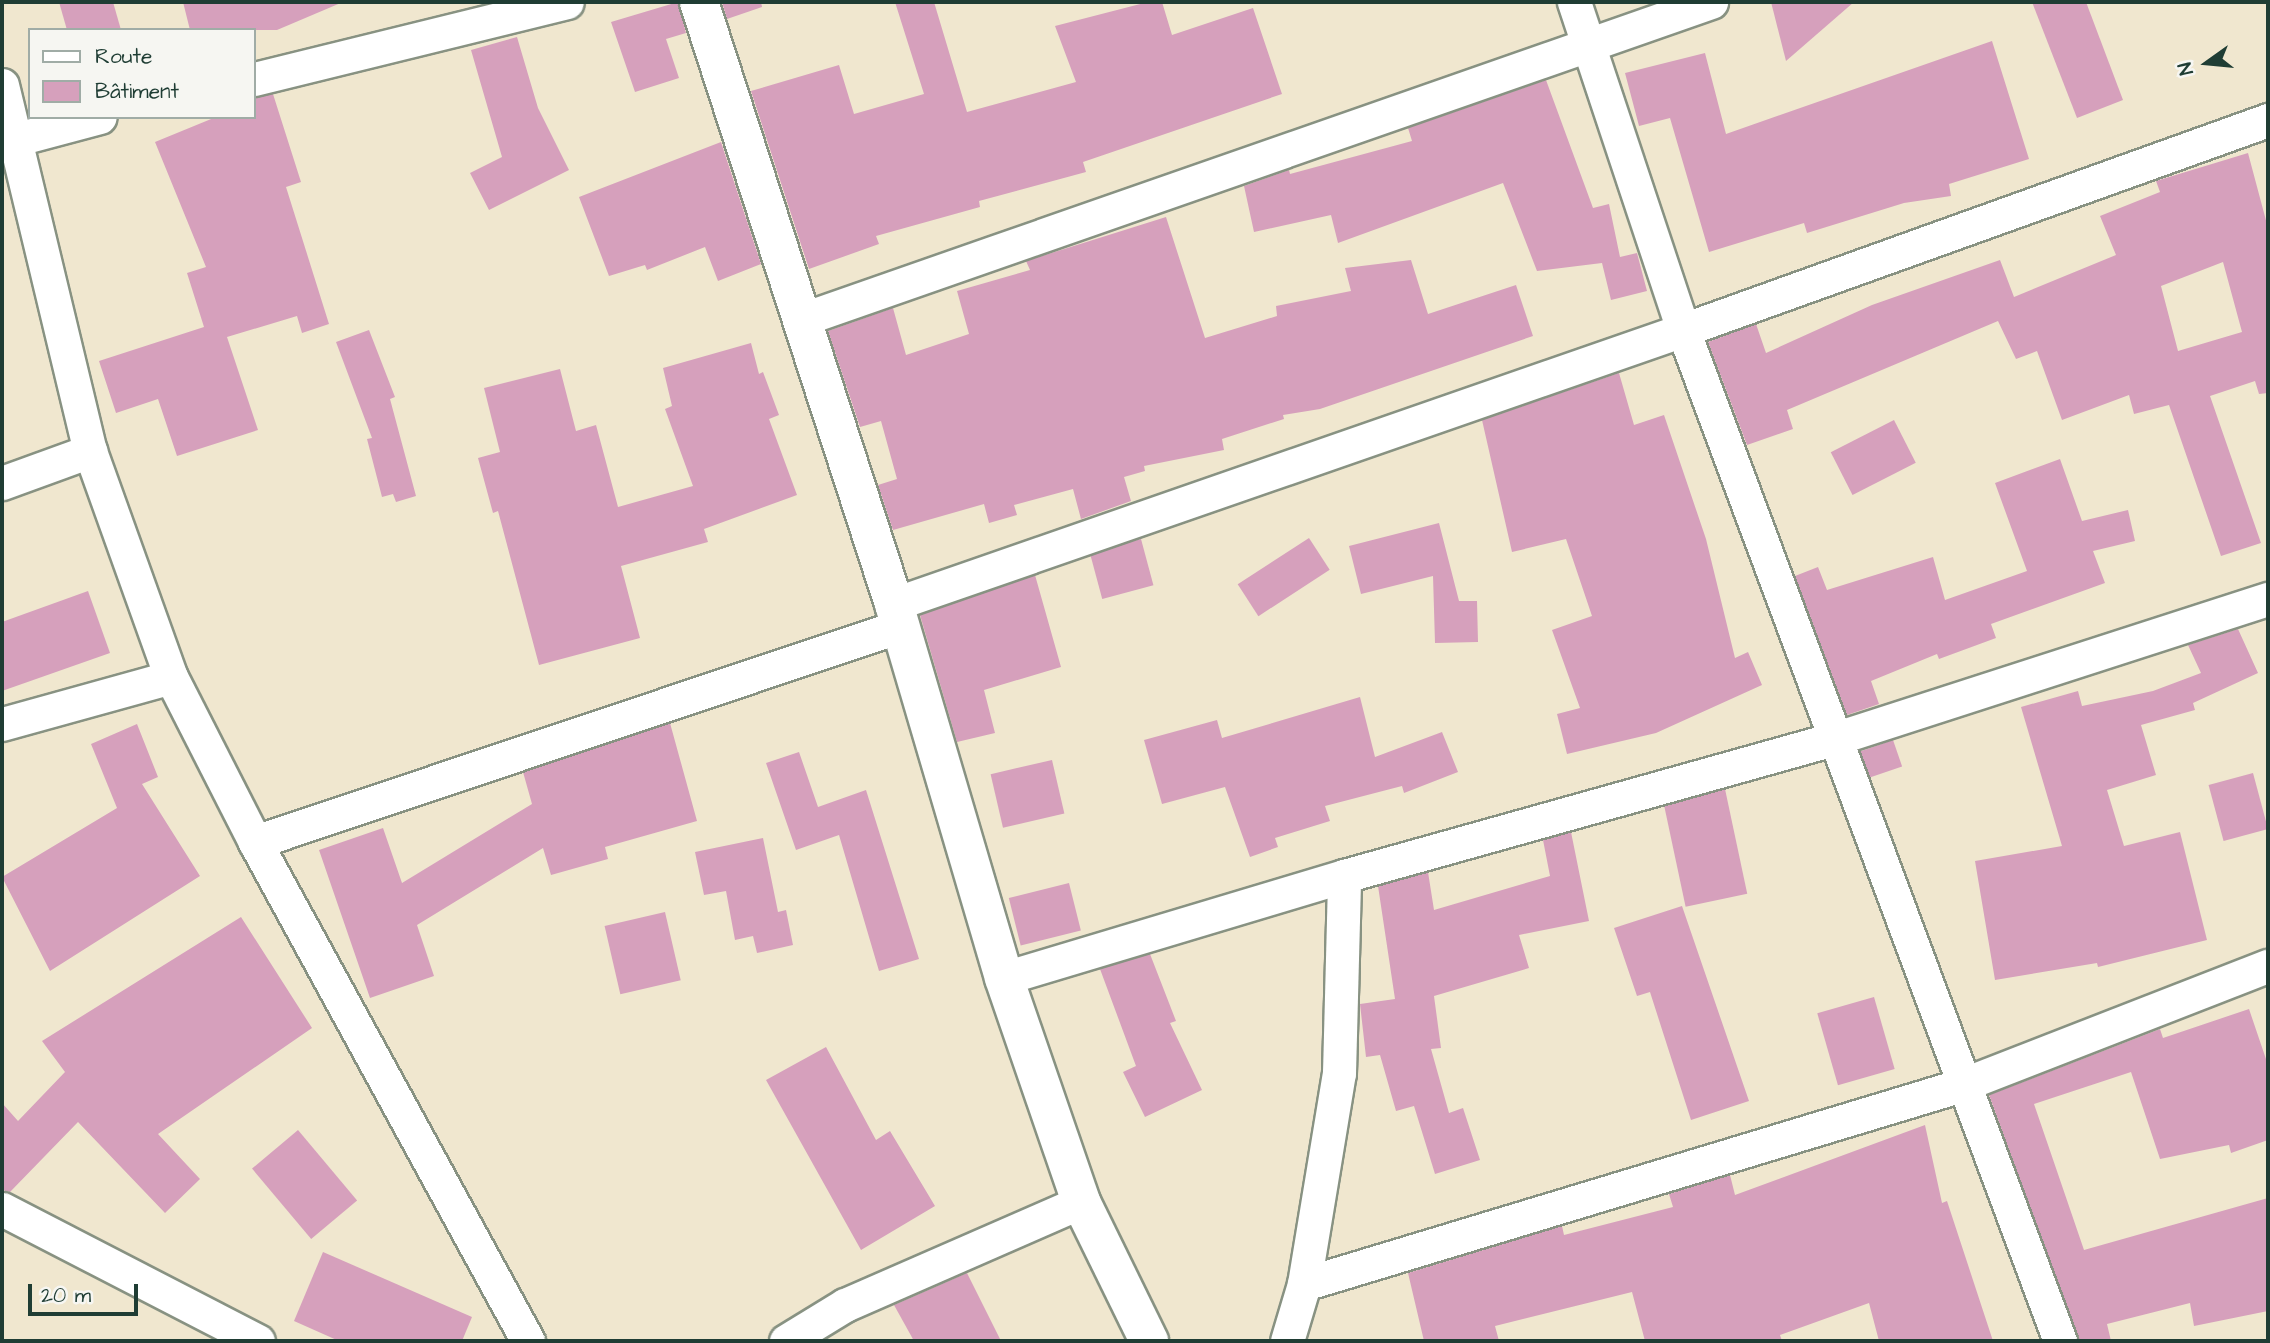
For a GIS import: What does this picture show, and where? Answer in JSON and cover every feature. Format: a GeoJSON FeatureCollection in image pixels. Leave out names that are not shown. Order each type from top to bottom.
{"type":"FeatureCollection","features":[{"type":"Feature","properties":{"kind":"street"},"geometry":{"type":"LineString","coordinates":[[256,79],[567,2]]}},
{"type":"Feature","properties":{"kind":"street"},"geometry":{"type":"LineString","coordinates":[[699,2],[897,615],[1004,978],[1081,1202],[1149,1341]]}},
{"type":"Feature","properties":{"kind":"street"},"geometry":{"type":"LineString","coordinates":[[1574,2],[1683,330],[1837,738],[1962,1085],[2060,1341]]}},
{"type":"Feature","properties":{"kind":"street"},"geometry":{"type":"LineString","coordinates":[[803,320],[1590,47],[1711,2]]}},
{"type":"Feature","properties":{"kind":"street"},"geometry":{"type":"LineString","coordinates":[[2,85],[9,140],[90,451],[171,677],[255,842],[528,1341]]}},
{"type":"Feature","properties":{"kind":"street"},"geometry":{"type":"LineString","coordinates":[[9,140],[92,119]]}},
{"type":"Feature","properties":{"kind":"street"},"geometry":{"type":"LineString","coordinates":[[255,842],[897,615],[2268,120]]}},
{"type":"Feature","properties":{"kind":"street"},"geometry":{"type":"LineString","coordinates":[[2,483],[90,451]]}},
{"type":"Feature","properties":{"kind":"street"},"geometry":{"type":"LineString","coordinates":[[1004,978],[1344,876],[1837,738],[2268,598]]}},
{"type":"Feature","properties":{"kind":"street"},"geometry":{"type":"LineString","coordinates":[[2,724],[171,677]]}},
{"type":"Feature","properties":{"kind":"street"},"geometry":{"type":"LineString","coordinates":[[1287,1341],[1304,1284],[1339,1073],[1344,876]]}},
{"type":"Feature","properties":{"kind":"street"},"geometry":{"type":"LineString","coordinates":[[1304,1284],[1962,1085],[2268,966]]}},
{"type":"Feature","properties":{"kind":"street"},"geometry":{"type":"LineString","coordinates":[[786,1341],[845,1305],[1081,1202]]}},
{"type":"Feature","properties":{"kind":"street"},"geometry":{"type":"LineString","coordinates":[[2,1209],[258,1341]]}},
{"type":"Feature","properties":{"kind":"building"},"geometry":{"type":"Polygon","coordinates":[[[59,2],[113,2],[120,28],[66,28],[59,2]]]}},
{"type":"Feature","properties":{"kind":"building"},"geometry":{"type":"Polygon","coordinates":[[[183,2],[343,2],[277,30],[190,28],[183,2]]]}},
{"type":"Feature","properties":{"kind":"building"},"geometry":{"type":"Polygon","coordinates":[[[678,2],[686,33],[666,39],[679,78],[635,92],[611,22],[678,2]]]}},
{"type":"Feature","properties":{"kind":"building"},"geometry":{"type":"Polygon","coordinates":[[[722,2],[761,2],[762,7],[727,19],[722,2]]]}},
{"type":"Feature","properties":{"kind":"building"},"geometry":{"type":"Polygon","coordinates":[[[895,2],[934,2],[967,112],[1076,82],[1055,26],[1148,2],[1162,2],[1172,35],[1253,8],[1282,94],[1083,162],[1086,172],[979,201],[980,207],[876,236],[879,244],[809,269],[751,91],[839,65],[854,114],[924,94],[895,2]]]}},
{"type":"Feature","properties":{"kind":"building"},"geometry":{"type":"Polygon","coordinates":[[[1771,2],[1854,2],[1786,61],[1771,2]]]}},
{"type":"Feature","properties":{"kind":"building"},"geometry":{"type":"Polygon","coordinates":[[[2032,2],[2086,2],[2123,100],[2077,118],[2032,2]]]}},
{"type":"Feature","properties":{"kind":"building"},"geometry":{"type":"Polygon","coordinates":[[[517,37],[538,108],[569,170],[489,210],[470,173],[502,157],[471,50],[517,37]]]}},
{"type":"Feature","properties":{"kind":"building"},"geometry":{"type":"Polygon","coordinates":[[[1992,41],[2029,159],[1949,184],[1951,196],[1904,203],[1807,233],[1804,223],[1709,252],[1670,118],[1639,126],[1625,73],[1705,53],[1726,134],[1992,41]]]}},
{"type":"Feature","properties":{"kind":"building"},"geometry":{"type":"Polygon","coordinates":[[[1546,80],[1593,208],[1609,204],[1620,257],[1637,253],[1647,291],[1611,300],[1602,263],[1537,271],[1503,183],[1338,243],[1331,215],[1254,232],[1244,186],[1289,170],[1290,174],[1412,141],[1408,128],[1546,80]]]}},
{"type":"Feature","properties":{"kind":"building"},"geometry":{"type":"Polygon","coordinates":[[[273,94],[301,182],[286,187],[329,324],[302,333],[297,316],[227,337],[258,430],[177,456],[158,399],[116,413],[99,361],[204,327],[187,273],[206,267],[155,142],[211,119],[256,119],[256,98],[273,94]]]}},
{"type":"Feature","properties":{"kind":"building"},"geometry":{"type":"Polygon","coordinates":[[[721,142],[761,264],[718,281],[705,247],[647,270],[645,265],[609,276],[579,197],[721,142]]]}},
{"type":"Feature","properties":{"kind":"building"},"geometry":{"type":"Polygon","coordinates":[[[2248,153],[2268,228],[2268,393],[2259,394],[2255,381],[2210,396],[2261,543],[2221,556],[2169,405],[2134,414],[2129,395],[2062,420],[2037,351],[2016,359],[1998,321],[1787,410],[1793,429],[1747,445],[1708,342],[1756,324],[1766,353],[1872,305],[2000,260],[2014,297],[2116,255],[2100,216],[2160,192],[2156,181],[2248,153]],[[2223,262],[2161,286],[2178,351],[2242,332],[2223,262]]]}},
{"type":"Feature","properties":{"kind":"building"},"geometry":{"type":"Polygon","coordinates":[[[1166,217],[1205,338],[1277,316],[1276,306],[1351,291],[1345,268],[1411,260],[1428,314],[1516,285],[1533,336],[1320,409],[1283,415],[1284,419],[1222,439],[1224,450],[1144,466],[1145,471],[1124,477],[1131,501],[1081,519],[1073,489],[1014,505],[1017,515],[989,523],[984,504],[893,530],[878,485],[897,479],[881,421],[860,427],[828,331],[893,308],[906,355],[969,334],[957,291],[1030,270],[1026,261],[1166,217]]]}},
{"type":"Feature","properties":{"kind":"building"},"geometry":{"type":"Polygon","coordinates":[[[369,330],[395,397],[390,399],[416,496],[396,502],[393,494],[382,497],[367,439],[372,438],[336,342],[369,330]]]}},
{"type":"Feature","properties":{"kind":"building"},"geometry":{"type":"Polygon","coordinates":[[[751,343],[759,374],[763,372],[779,415],[769,419],[797,495],[704,529],[708,542],[621,566],[640,638],[539,665],[498,511],[493,513],[478,458],[500,452],[484,388],[560,369],[576,431],[596,425],[618,507],[693,486],[665,409],[672,406],[663,368],[751,343]]]}},
{"type":"Feature","properties":{"kind":"building"},"geometry":{"type":"Polygon","coordinates":[[[1619,373],[1634,425],[1664,415],[1706,539],[1735,658],[1748,652],[1762,685],[1656,733],[1567,754],[1557,714],[1580,708],[1552,630],[1592,616],[1566,539],[1512,552],[1482,420],[1619,373]]]}},
{"type":"Feature","properties":{"kind":"building"},"geometry":{"type":"Polygon","coordinates":[[[1894,420],[1916,463],[1853,495],[1831,452],[1894,420]]]}},
{"type":"Feature","properties":{"kind":"building"},"geometry":{"type":"Polygon","coordinates":[[[2060,459],[2082,521],[2128,510],[2135,541],[2093,551],[2105,583],[1991,624],[1996,638],[1939,659],[1937,654],[1871,681],[1879,704],[1847,715],[1795,576],[1818,567],[1827,590],[1933,557],[1945,600],[2027,571],[1995,483],[2060,459]]]}},
{"type":"Feature","properties":{"kind":"building"},"geometry":{"type":"Polygon","coordinates":[[[1439,523],[1459,601],[1477,601],[1478,642],[1435,643],[1433,576],[1361,594],[1349,546],[1439,523]]]}},
{"type":"Feature","properties":{"kind":"building"},"geometry":{"type":"Polygon","coordinates":[[[1309,538],[1330,570],[1258,616],[1238,584],[1309,538]]]}},
{"type":"Feature","properties":{"kind":"building"},"geometry":{"type":"Polygon","coordinates":[[[1141,539],[1153,585],[1102,599],[1090,553],[1141,539]]]}},
{"type":"Feature","properties":{"kind":"building"},"geometry":{"type":"Polygon","coordinates":[[[1035,575],[1061,667],[984,690],[995,733],[957,742],[920,615],[1035,575]]]}},
{"type":"Feature","properties":{"kind":"building"},"geometry":{"type":"Polygon","coordinates":[[[88,591],[110,653],[2,691],[2,622],[88,591]]]}},
{"type":"Feature","properties":{"kind":"building"},"geometry":{"type":"Polygon","coordinates":[[[2238,629],[2258,673],[2193,703],[2195,710],[2141,725],[2156,775],[2107,790],[2124,846],[2180,832],[2207,940],[2098,967],[2097,963],[1995,980],[1975,861],[2062,846],[2021,707],[2078,691],[2082,706],[2153,691],[2201,673],[2188,645],[2238,629]]]}},
{"type":"Feature","properties":{"kind":"building"},"geometry":{"type":"Polygon","coordinates":[[[1360,697],[1375,757],[1442,732],[1458,772],[1404,793],[1402,786],[1325,806],[1330,821],[1275,838],[1278,847],[1250,857],[1225,787],[1162,804],[1144,740],[1217,720],[1222,738],[1360,697]]]}},
{"type":"Feature","properties":{"kind":"building"},"geometry":{"type":"Polygon","coordinates":[[[670,723],[697,821],[605,847],[608,859],[551,875],[543,848],[417,925],[434,976],[370,998],[319,850],[383,828],[402,883],[532,804],[523,772],[670,723]]]}},
{"type":"Feature","properties":{"kind":"building"},"geometry":{"type":"Polygon","coordinates":[[[137,724],[158,777],[142,784],[200,876],[50,971],[2,877],[117,808],[91,744],[137,724]]]}},
{"type":"Feature","properties":{"kind":"building"},"geometry":{"type":"Polygon","coordinates":[[[1893,740],[1902,766],[1869,778],[1860,751],[1893,740]]]}},
{"type":"Feature","properties":{"kind":"building"},"geometry":{"type":"Polygon","coordinates":[[[799,752],[818,807],[866,790],[919,959],[879,971],[839,835],[796,850],[766,763],[799,752]]]}},
{"type":"Feature","properties":{"kind":"building"},"geometry":{"type":"Polygon","coordinates":[[[1052,760],[1064,814],[1003,828],[991,774],[1052,760]]]}},
{"type":"Feature","properties":{"kind":"building"},"geometry":{"type":"Polygon","coordinates":[[[2253,773],[2268,829],[2224,841],[2209,785],[2253,773]]]}},
{"type":"Feature","properties":{"kind":"building"},"geometry":{"type":"Polygon","coordinates":[[[1725,789],[1747,894],[1686,907],[1663,802],[1725,789]]]}},
{"type":"Feature","properties":{"kind":"building"},"geometry":{"type":"Polygon","coordinates":[[[1571,832],[1589,921],[1519,935],[1529,968],[1434,996],[1441,1048],[1431,1049],[1449,1113],[1463,1108],[1480,1160],[1435,1174],[1414,1106],[1396,1111],[1380,1055],[1366,1057],[1360,1004],[1395,999],[1378,886],[1428,872],[1434,910],[1550,876],[1543,840],[1571,832]]]}},
{"type":"Feature","properties":{"kind":"building"},"geometry":{"type":"Polygon","coordinates":[[[763,838],[778,912],[786,910],[793,945],[757,953],[753,936],[735,940],[726,891],[704,895],[695,852],[763,838]]]}},
{"type":"Feature","properties":{"kind":"building"},"geometry":{"type":"Polygon","coordinates":[[[1069,883],[1081,931],[1021,946],[1009,898],[1069,883]]]}},
{"type":"Feature","properties":{"kind":"building"},"geometry":{"type":"Polygon","coordinates":[[[1682,906],[1749,1101],[1691,1120],[1650,992],[1637,996],[1614,928],[1682,906]]]}},
{"type":"Feature","properties":{"kind":"building"},"geometry":{"type":"Polygon","coordinates":[[[665,912],[681,980],[620,994],[605,926],[665,912]]]}},
{"type":"Feature","properties":{"kind":"building"},"geometry":{"type":"Polygon","coordinates":[[[241,917],[312,1028],[158,1134],[200,1179],[165,1213],[78,1122],[10,1192],[2,1190],[2,1103],[18,1121],[65,1072],[42,1041],[241,917]]]}},
{"type":"Feature","properties":{"kind":"building"},"geometry":{"type":"Polygon","coordinates":[[[1150,954],[1176,1021],[1170,1023],[1202,1090],[1145,1117],[1123,1072],[1136,1066],[1100,969],[1150,954]]]}},
{"type":"Feature","properties":{"kind":"building"},"geometry":{"type":"Polygon","coordinates":[[[1874,997],[1895,1069],[1838,1085],[1817,1013],[1874,997]]]}},
{"type":"Feature","properties":{"kind":"building"},"geometry":{"type":"Polygon","coordinates":[[[2249,1009],[2268,1065],[2268,1140],[2231,1153],[2229,1145],[2160,1159],[2131,1072],[2034,1104],[2084,1250],[2268,1198],[2268,1311],[2194,1326],[2190,1303],[2107,1324],[2111,1341],[2079,1341],[1989,1095],[2160,1029],[2163,1038],[2249,1009]]]}},
{"type":"Feature","properties":{"kind":"building"},"geometry":{"type":"Polygon","coordinates":[[[826,1047],[876,1140],[890,1131],[935,1206],[861,1250],[766,1080],[826,1047]]]}},
{"type":"Feature","properties":{"kind":"building"},"geometry":{"type":"Polygon","coordinates":[[[1925,1125],[1942,1203],[1947,1201],[1993,1341],[1879,1341],[1869,1303],[1780,1335],[1782,1341],[1645,1341],[1632,1292],[1495,1326],[1499,1341],[1424,1341],[1408,1273],[1562,1226],[1564,1235],[1673,1207],[1669,1194],[1730,1175],[1735,1195],[1925,1125]]]}},
{"type":"Feature","properties":{"kind":"building"},"geometry":{"type":"Polygon","coordinates":[[[298,1130],[357,1200],[311,1239],[252,1169],[298,1130]]]}},
{"type":"Feature","properties":{"kind":"building"},"geometry":{"type":"Polygon","coordinates":[[[323,1252],[472,1317],[462,1341],[339,1341],[294,1321],[323,1252]]]}},
{"type":"Feature","properties":{"kind":"building"},"geometry":{"type":"Polygon","coordinates":[[[967,1273],[1001,1341],[914,1341],[894,1305],[967,1273]]]}}]}
